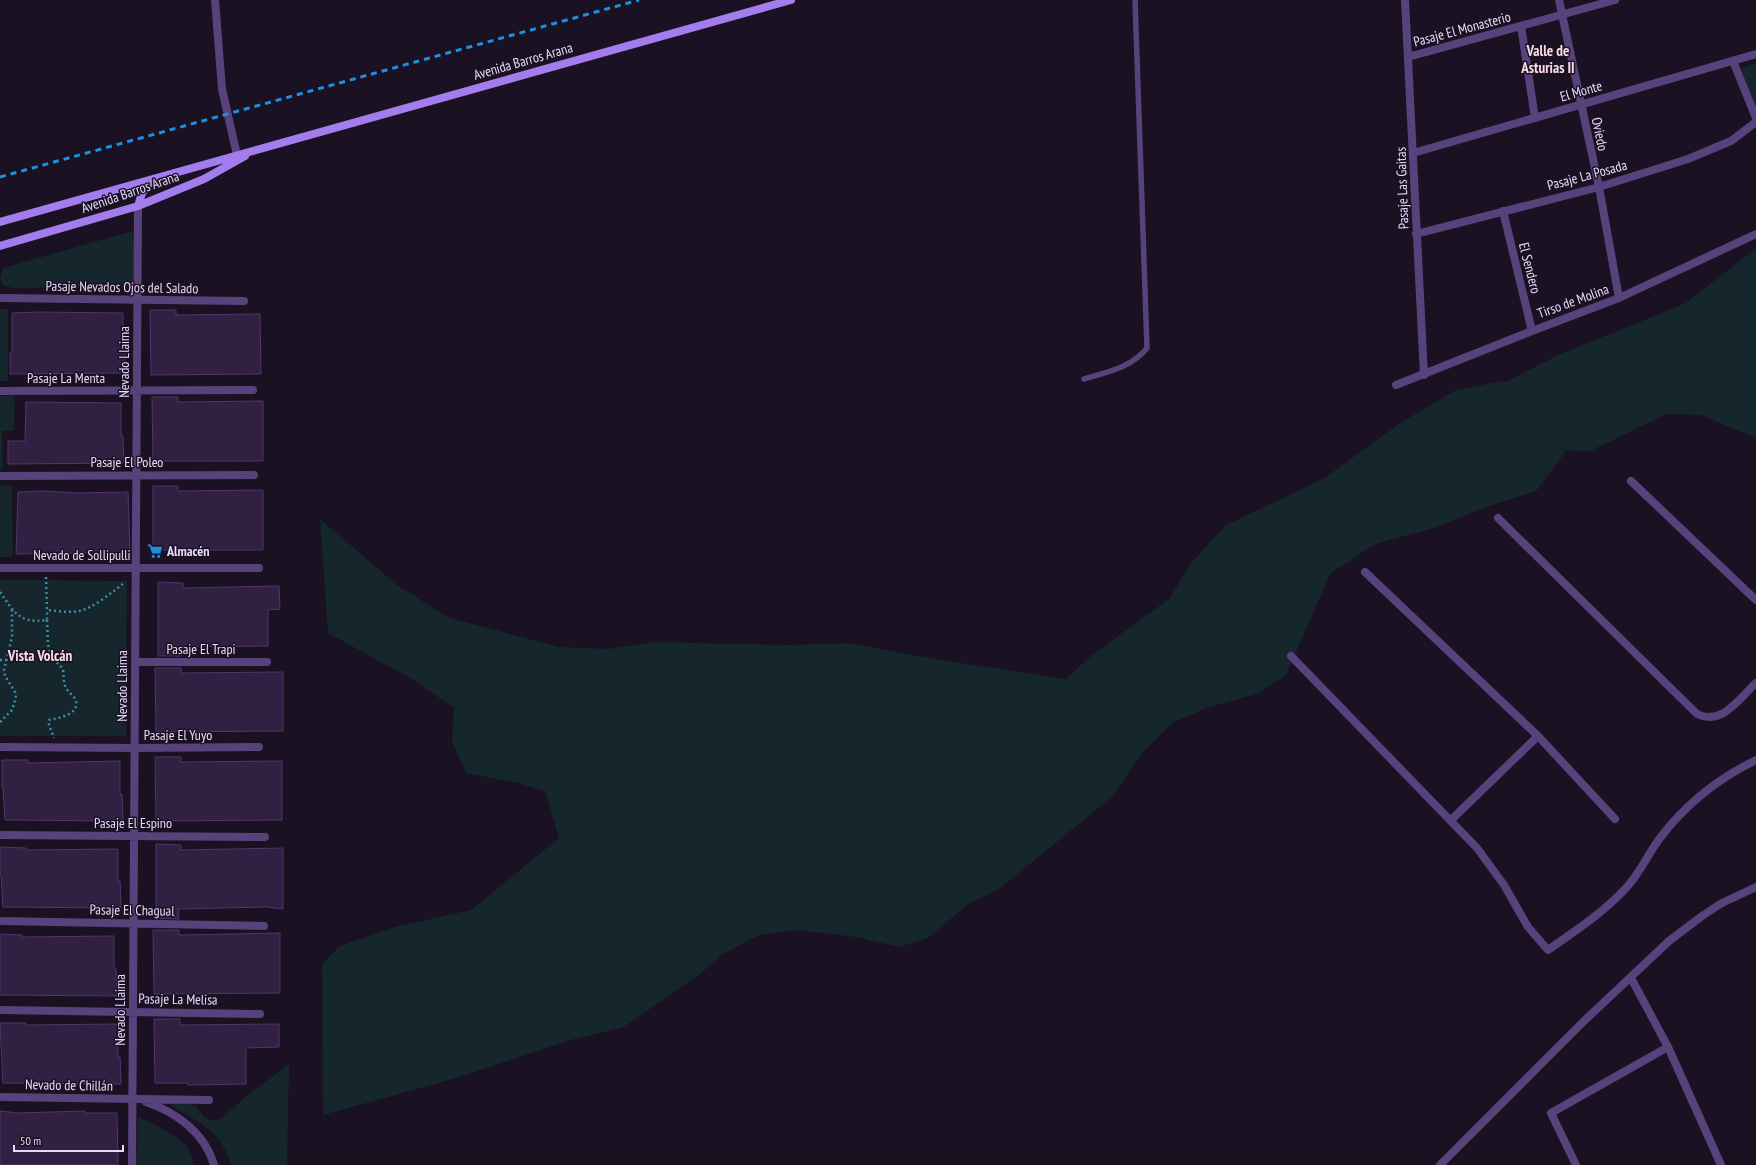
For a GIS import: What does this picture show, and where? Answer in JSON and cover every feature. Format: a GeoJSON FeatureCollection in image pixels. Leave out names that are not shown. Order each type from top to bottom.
{"type":"FeatureCollection","features":[{"type":"Feature","properties":{"kind":"main road","name":"Avenida Barros Arana"},"geometry":{"type":"LineString","coordinates":[[0,222],[791,0]]}},
{"type":"Feature","properties":{"kind":"main road","name":"Avenida Barros Arana"},"geometry":{"type":"LineString","coordinates":[[0,246],[138,206],[204,179],[262,148]]}},
{"type":"Feature","properties":{"kind":"main road"},"geometry":{"type":"LineString","coordinates":[[138,206],[145,188],[154,178]]}},
{"type":"Feature","properties":{"kind":"street"},"geometry":{"type":"LineString","coordinates":[[215,0],[222,89],[236,155]]}},
{"type":"Feature","properties":{"kind":"street","name":"Pasaje Las Gaitas"},"geometry":{"type":"LineString","coordinates":[[1405,0],[1424,375]]}},
{"type":"Feature","properties":{"kind":"street","name":"Oviedo"},"geometry":{"type":"LineString","coordinates":[[1559,0],[1599,187],[1619,298]]}},
{"type":"Feature","properties":{"kind":"street","name":"Pasaje El Monasterio"},"geometry":{"type":"LineString","coordinates":[[1408,57],[1615,0]]}},
{"type":"Feature","properties":{"kind":"street"},"geometry":{"type":"LineString","coordinates":[[1521,26],[1535,118]]}},
{"type":"Feature","properties":{"kind":"street","name":"El Monte"},"geometry":{"type":"LineString","coordinates":[[1413,153],[1756,54]]}},
{"type":"Feature","properties":{"kind":"street"},"geometry":{"type":"LineString","coordinates":[[1733,61],[1756,118]]}},
{"type":"Feature","properties":{"kind":"street","name":"Pasaje La Posada"},"geometry":{"type":"LineString","coordinates":[[1416,234],[1599,187],[1688,159],[1731,141],[1756,122]]}},
{"type":"Feature","properties":{"kind":"street","name":"Nevado Llaima"},"geometry":{"type":"LineString","coordinates":[[132,1165],[135,1099],[133,1011],[138,206]]}},
{"type":"Feature","properties":{"kind":"street","name":"El Sendero"},"geometry":{"type":"LineString","coordinates":[[1503,211],[1532,330]]}},
{"type":"Feature","properties":{"kind":"street","name":"Tirso de Molina"},"geometry":{"type":"LineString","coordinates":[[1396,385],[1424,375],[1532,330],[1619,298],[1756,234]]}},
{"type":"Feature","properties":{"kind":"street","name":"Pasaje Nevados Ojos del Salado"},"geometry":{"type":"LineString","coordinates":[[0,298],[244,302]]}},
{"type":"Feature","properties":{"kind":"street","name":"Pasaje La Menta"},"geometry":{"type":"LineString","coordinates":[[0,391],[253,390]]}},
{"type":"Feature","properties":{"kind":"street","name":"Pasaje El Poleo"},"geometry":{"type":"LineString","coordinates":[[0,476],[254,475]]}},
{"type":"Feature","properties":{"kind":"street"},"geometry":{"type":"LineString","coordinates":[[1631,481],[1756,600]]}},
{"type":"Feature","properties":{"kind":"street"},"geometry":{"type":"LineString","coordinates":[[1498,518],[1697,714],[1710,718],[1720,716],[1756,683]]}},
{"type":"Feature","properties":{"kind":"street","name":"Nevado de Sollipulli"},"geometry":{"type":"LineString","coordinates":[[0,568],[259,568]]}},
{"type":"Feature","properties":{"kind":"street"},"geometry":{"type":"LineString","coordinates":[[1365,572],[1538,736],[1615,819]]}},
{"type":"Feature","properties":{"kind":"street"},"geometry":{"type":"LineString","coordinates":[[1291,656],[1477,848],[1491,866],[1517,906],[1528,927],[1548,950],[1595,917],[1626,888],[1640,871],[1649,854],[1667,829],[1690,805],[1725,778],[1756,760]]}},
{"type":"Feature","properties":{"kind":"street","name":"Pasaje El Trapi"},"geometry":{"type":"LineString","coordinates":[[135,662],[267,662]]}},
{"type":"Feature","properties":{"kind":"street"},"geometry":{"type":"LineString","coordinates":[[1451,820],[1538,736]]}},
{"type":"Feature","properties":{"kind":"street","name":"Pasaje El Yuyo"},"geometry":{"type":"LineString","coordinates":[[0,747],[259,747]]}},
{"type":"Feature","properties":{"kind":"street","name":"Pasaje El Espino"},"geometry":{"type":"LineString","coordinates":[[0,835],[265,837]]}},
{"type":"Feature","properties":{"kind":"street"},"geometry":{"type":"LineString","coordinates":[[1440,1165],[1583,1022],[1669,941],[1722,903],[1756,887]]}},
{"type":"Feature","properties":{"kind":"street","name":"Pasaje El Chagual"},"geometry":{"type":"LineString","coordinates":[[0,921],[264,926]]}},
{"type":"Feature","properties":{"kind":"street"},"geometry":{"type":"LineString","coordinates":[[1631,978],[1668,1047],[1721,1165]]}},
{"type":"Feature","properties":{"kind":"street","name":"Pasaje La Melisa"},"geometry":{"type":"LineString","coordinates":[[0,1010],[260,1014]]}},
{"type":"Feature","properties":{"kind":"street"},"geometry":{"type":"LineString","coordinates":[[1576,1165],[1551,1113],[1668,1047]]}},
{"type":"Feature","properties":{"kind":"street","name":"Nevado de Chillán"},"geometry":{"type":"LineString","coordinates":[[0,1097],[209,1100]]}},
{"type":"Feature","properties":{"kind":"street","name":"Nevado de Chillán"},"geometry":{"type":"LineString","coordinates":[[135,1099],[168,1111],[188,1126],[204,1143],[214,1165]]}},
{"type":"Feature","properties":{"kind":"lane"},"geometry":{"type":"LineString","coordinates":[[1084,379],[1127,366],[1147,348],[1135,0]]}},
{"type":"Feature","properties":{"kind":"path"},"geometry":{"type":"LineString","coordinates":[[46,568],[48,644],[51,656],[63,669],[63,680],[66,688],[76,700],[76,705],[71,713],[49,720],[49,725],[58,747]]}},
{"type":"Feature","properties":{"kind":"path"},"geometry":{"type":"LineString","coordinates":[[47,610],[72,612],[85,610],[127,581],[136,568]]}},
{"type":"Feature","properties":{"kind":"path"},"geometry":{"type":"LineString","coordinates":[[0,592],[12,610],[19,617],[28,620],[47,620]]}},
{"type":"Feature","properties":{"kind":"path"},"geometry":{"type":"LineString","coordinates":[[0,722],[12,710],[16,698],[15,692],[5,676],[4,670],[12,636],[12,610]]}},
{"type":"Feature","properties":{"kind":"path"},"geometry":{"type":"LineString","coordinates":[[0,660],[6,660]]}},
{"type":"Feature","properties":{"kind":"shaded area"},"geometry":{"type":"Polygon","coordinates":[[[1756,63],[1756,114],[1741,68],[1756,63]]]}},
{"type":"Feature","properties":{"kind":"shaded area"},"geometry":{"type":"Polygon","coordinates":[[[136,230],[133,281],[122,287],[13,288],[3,285],[0,279],[3,268],[136,230]]]}},
{"type":"Feature","properties":{"kind":"shaded area"},"geometry":{"type":"Polygon","coordinates":[[[1756,248],[1756,438],[1701,415],[1667,414],[1588,452],[1565,450],[1564,454],[1536,491],[1486,507],[1431,529],[1375,544],[1330,574],[1286,675],[1257,694],[1209,707],[1172,723],[1141,754],[1113,796],[998,890],[968,904],[928,938],[899,947],[856,937],[798,930],[759,935],[723,954],[700,974],[624,1027],[574,1039],[453,1079],[323,1115],[322,964],[340,946],[395,927],[471,910],[559,838],[545,791],[518,783],[466,773],[452,741],[454,708],[412,679],[328,633],[320,519],[397,585],[449,618],[559,647],[608,649],[654,642],[787,645],[850,643],[928,658],[1066,679],[1092,655],[1169,599],[1191,563],[1226,525],[1323,479],[1402,422],[1454,391],[1501,381],[1506,382],[1558,355],[1686,303],[1756,248]]]}},
{"type":"Feature","properties":{"kind":"shaded area"},"geometry":{"type":"Polygon","coordinates":[[[0,309],[8,309],[8,381],[0,381],[0,309]]]}},
{"type":"Feature","properties":{"kind":"shaded area"},"geometry":{"type":"Polygon","coordinates":[[[0,396],[15,396],[14,430],[2,431],[3,469],[0,469],[0,396]]]}},
{"type":"Feature","properties":{"kind":"shaded area"},"geometry":{"type":"Polygon","coordinates":[[[12,485],[13,557],[0,557],[0,486],[12,485]]]}},
{"type":"Feature","properties":{"kind":"shaded area"},"geometry":{"type":"Polygon","coordinates":[[[0,580],[127,581],[126,736],[0,736],[0,580]]]}},
{"type":"Feature","properties":{"kind":"shaded area"},"geometry":{"type":"Polygon","coordinates":[[[289,1064],[287,1165],[231,1165],[221,1143],[208,1128],[170,1105],[183,1103],[196,1106],[204,1117],[213,1121],[222,1118],[243,1099],[289,1064]]]}},
{"type":"Feature","properties":{"kind":"shaded area"},"geometry":{"type":"Polygon","coordinates":[[[138,1118],[157,1125],[183,1143],[190,1151],[194,1165],[136,1165],[138,1118]]]}},
{"type":"Feature","properties":{"kind":"building"},"geometry":{"type":"Polygon","coordinates":[[[150,310],[176,310],[176,315],[260,314],[261,374],[151,375],[150,310]]]}},
{"type":"Feature","properties":{"kind":"building"},"geometry":{"type":"Polygon","coordinates":[[[12,313],[123,313],[123,346],[125,346],[126,373],[10,374],[10,352],[12,352],[12,313]]]}},
{"type":"Feature","properties":{"kind":"building"},"geometry":{"type":"Polygon","coordinates":[[[152,397],[178,397],[178,402],[263,401],[263,461],[153,461],[152,397]]]}},
{"type":"Feature","properties":{"kind":"building"},"geometry":{"type":"Polygon","coordinates":[[[26,402],[121,403],[121,436],[123,436],[124,463],[8,464],[8,441],[25,441],[26,402]]]}},
{"type":"Feature","properties":{"kind":"building"},"geometry":{"type":"Polygon","coordinates":[[[153,486],[178,486],[178,491],[263,490],[263,550],[153,550],[153,486]]]}},
{"type":"Feature","properties":{"kind":"building"},"geometry":{"type":"Polygon","coordinates":[[[43,491],[77,493],[128,492],[130,552],[16,554],[18,492],[43,491]]]}},
{"type":"Feature","properties":{"kind":"building"},"geometry":{"type":"Polygon","coordinates":[[[158,582],[183,583],[183,588],[279,586],[280,609],[268,610],[268,646],[181,647],[181,656],[158,656],[158,582]]]}},
{"type":"Feature","properties":{"kind":"building"},"geometry":{"type":"Polygon","coordinates":[[[155,668],[181,668],[181,673],[283,672],[283,731],[156,732],[155,668]]]}},
{"type":"Feature","properties":{"kind":"building"},"geometry":{"type":"Polygon","coordinates":[[[155,757],[181,757],[181,762],[282,761],[282,820],[156,821],[155,757]]]}},
{"type":"Feature","properties":{"kind":"building"},"geometry":{"type":"Polygon","coordinates":[[[2,760],[28,760],[28,763],[120,761],[120,794],[122,794],[123,821],[5,820],[2,788],[2,760]]]}},
{"type":"Feature","properties":{"kind":"building"},"geometry":{"type":"Polygon","coordinates":[[[156,844],[181,845],[181,850],[283,848],[283,909],[266,907],[178,909],[179,919],[156,918],[156,844]]]}},
{"type":"Feature","properties":{"kind":"building"},"geometry":{"type":"Polygon","coordinates":[[[0,847],[26,848],[26,850],[118,849],[118,881],[120,881],[121,908],[3,907],[0,875],[0,847]]]}},
{"type":"Feature","properties":{"kind":"building"},"geometry":{"type":"Polygon","coordinates":[[[153,930],[179,930],[179,935],[280,933],[280,993],[154,994],[153,930]]]}},
{"type":"Feature","properties":{"kind":"building"},"geometry":{"type":"Polygon","coordinates":[[[0,934],[22,935],[22,937],[114,936],[114,968],[116,968],[117,996],[0,995],[0,934]]]}},
{"type":"Feature","properties":{"kind":"building"},"geometry":{"type":"Polygon","coordinates":[[[154,1019],[180,1019],[180,1025],[279,1024],[279,1047],[246,1048],[246,1084],[188,1085],[188,1083],[155,1083],[154,1019]]]}},
{"type":"Feature","properties":{"kind":"building"},"geometry":{"type":"Polygon","coordinates":[[[0,1023],[26,1023],[25,1025],[118,1024],[118,1057],[120,1057],[121,1084],[3,1083],[0,1023]]]}},
{"type":"Feature","properties":{"kind":"building"},"geometry":{"type":"Polygon","coordinates":[[[0,1111],[18,1113],[85,1111],[85,1113],[117,1113],[118,1165],[0,1165],[0,1111]]]}},
{"type":"Feature","properties":{"kind":"railway"},"geometry":{"type":"LineString","coordinates":[[0,177],[639,0]]}},
{"type":"Feature","properties":{"kind":"place","name":"Almacén"},"geometry":{"type":"Point","coordinates":[155,551]}},
{"type":"Feature","properties":{"kind":"district","name":"Valle de Asturias II"},"geometry":{"type":"Point","coordinates":[1548,58]}},
{"type":"Feature","properties":{"kind":"district","name":"Vista Volcán"},"geometry":{"type":"Point","coordinates":[40,655]}}]}
